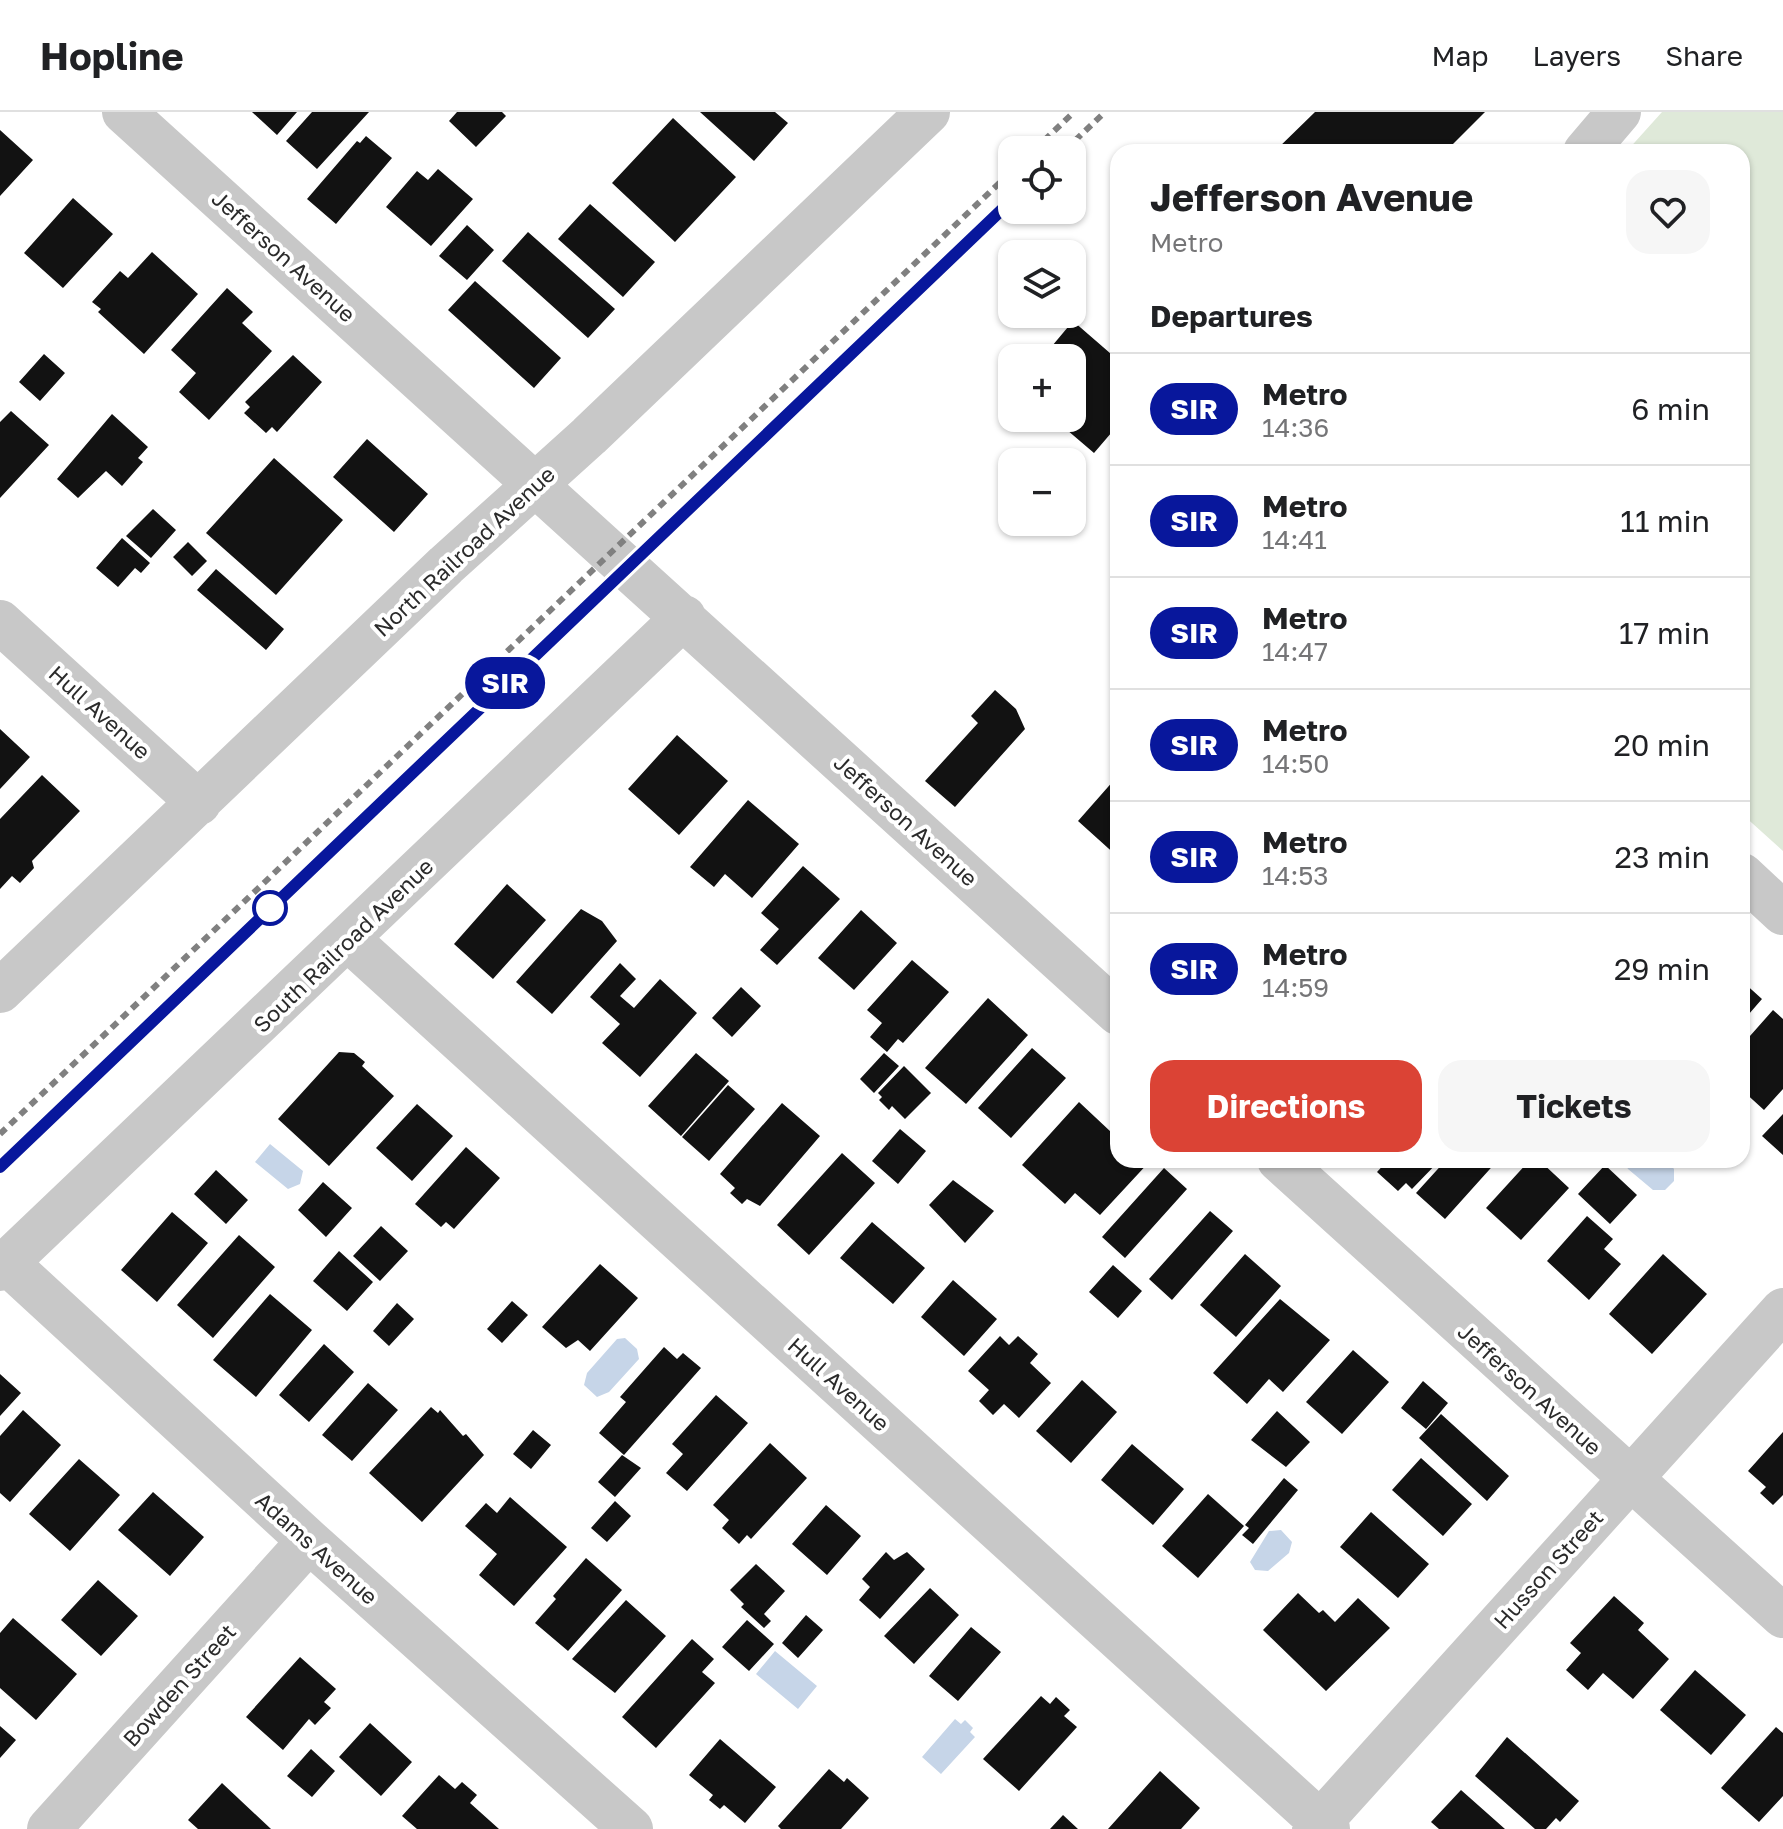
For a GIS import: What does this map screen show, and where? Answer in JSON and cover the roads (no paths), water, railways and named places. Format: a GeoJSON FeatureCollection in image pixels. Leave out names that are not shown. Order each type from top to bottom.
{"type":"FeatureCollection","features":[{"type":"Feature","properties":{"kind":"street","name":"Jefferson Avenue"},"geometry":{"type":"LineString","coordinates":[[124,112],[537,483],[1110,1006]]}},
{"type":"Feature","properties":{"kind":"street"},"geometry":{"type":"LineString","coordinates":[[1592,144],[1619,112]]}},
{"type":"Feature","properties":{"kind":"street","name":"North Railroad Avenue"},"geometry":{"type":"LineString","coordinates":[[0,991],[446,565],[537,483],[912,117]]}},
{"type":"Feature","properties":{"kind":"street","name":"South Railroad Avenue"},"geometry":{"type":"LineString","coordinates":[[3,1266],[349,940],[684,617]]}},
{"type":"Feature","properties":{"kind":"street","name":"Hull Avenue"},"geometry":{"type":"LineString","coordinates":[[0,622],[199,803]]}},
{"type":"Feature","properties":{"kind":"street"},"geometry":{"type":"LineString","coordinates":[[1750,882],[1783,913]]}},
{"type":"Feature","properties":{"kind":"street","name":"Hull Avenue"},"geometry":{"type":"LineString","coordinates":[[349,940],[1321,1827]]}},
{"type":"Feature","properties":{"kind":"street","name":"Jefferson Avenue"},"geometry":{"type":"LineString","coordinates":[[1288,1168],[1783,1616]]}},
{"type":"Feature","properties":{"kind":"street","name":"Adams Avenue"},"geometry":{"type":"LineString","coordinates":[[3,1266],[631,1829]]}},
{"type":"Feature","properties":{"kind":"street","name":"Husson Street"},"geometry":{"type":"LineString","coordinates":[[1321,1827],[1783,1310]]}},
{"type":"Feature","properties":{"kind":"street","name":"Bowden Street"},"geometry":{"type":"LineString","coordinates":[[49,1829],[309,1541]]}},
{"type":"Feature","properties":{"kind":"water"},"geometry":{"type":"Polygon","coordinates":[[[270,1144],[303,1171],[300,1184],[288,1189],[255,1162],[270,1144]]]}},
{"type":"Feature","properties":{"kind":"water"},"geometry":{"type":"Polygon","coordinates":[[[1673,1168],[1674,1181],[1665,1190],[1653,1190],[1628,1169],[1673,1168]]]}},
{"type":"Feature","properties":{"kind":"water"},"geometry":{"type":"Polygon","coordinates":[[[625,1338],[637,1349],[639,1359],[609,1392],[597,1397],[584,1385],[587,1373],[617,1339],[625,1338]]]}},
{"type":"Feature","properties":{"kind":"water"},"geometry":{"type":"Polygon","coordinates":[[[1281,1530],[1292,1542],[1289,1553],[1268,1571],[1255,1570],[1250,1562],[1269,1531],[1281,1530]]]}},
{"type":"Feature","properties":{"kind":"water"},"geometry":{"type":"Polygon","coordinates":[[[775,1651],[817,1686],[798,1709],[756,1674],[775,1651]]]}},
{"type":"Feature","properties":{"kind":"water"},"geometry":{"type":"Polygon","coordinates":[[[955,1719],[961,1724],[965,1720],[973,1728],[970,1732],[975,1737],[941,1774],[922,1757],[955,1719]]]}},
{"type":"Feature","properties":{"kind":"railway"},"geometry":{"type":"LineString","coordinates":[[1049,136],[1074,112]]}},
{"type":"Feature","properties":{"kind":"railway"},"geometry":{"type":"LineString","coordinates":[[1080,136],[1105,112]]}},
{"type":"Feature","properties":{"kind":"railway"},"geometry":{"type":"LineString","coordinates":[[0,1134],[998,184]]}},
{"type":"Feature","properties":{"kind":"railway"},"geometry":{"type":"LineString","coordinates":[[0,1167],[998,213]]}},
{"type":"Feature","properties":{"kind":"metro line","name":"SIR"},"geometry":{"type":"LineString","coordinates":[[0,1167],[998,213]]}}]}
